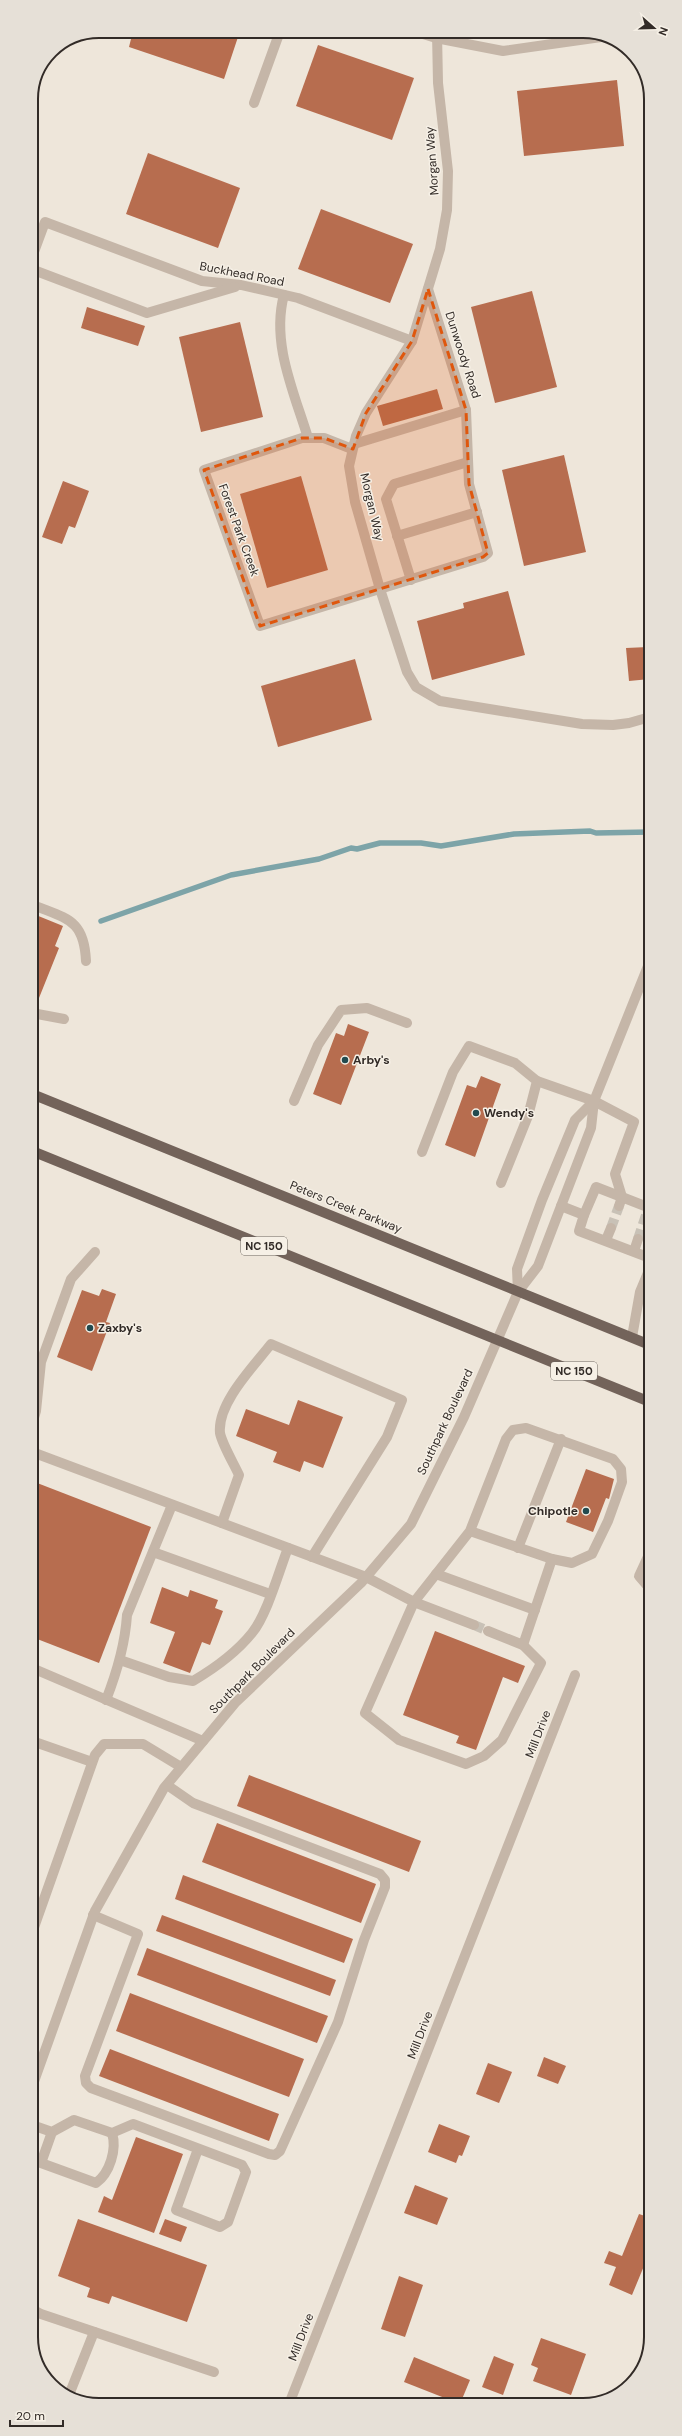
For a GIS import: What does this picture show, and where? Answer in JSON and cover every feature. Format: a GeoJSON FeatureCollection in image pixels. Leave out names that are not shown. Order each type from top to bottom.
{"type":"FeatureCollection","features":[{"type":"Feature","properties":{"kind":"main road","name":"Peters Creek Parkway"},"geometry":{"type":"LineString","coordinates":[[38,1096],[644,1343]]}},
{"type":"Feature","properties":{"kind":"main road","name":"NC 150"},"geometry":{"type":"LineString","coordinates":[[38,1154],[644,1400]]}},
{"type":"Feature","properties":{"kind":"street"},"geometry":{"type":"LineString","coordinates":[[254,103],[278,38]]}},
{"type":"Feature","properties":{"kind":"street","name":"Morgan Way"},"geometry":{"type":"LineString","coordinates":[[436,38],[438,83],[448,171],[447,210],[440,249],[412,341],[366,413],[353,446],[349,466],[352,490],[380,589],[407,672],[416,687],[440,701],[582,724],[613,725],[629,723],[644,719]]}},
{"type":"Feature","properties":{"kind":"street"},"geometry":{"type":"LineString","coordinates":[[449,38],[504,51],[591,38]]}},
{"type":"Feature","properties":{"kind":"street","name":"Buckhead Road"},"geometry":{"type":"LineString","coordinates":[[38,241],[45,222],[202,281],[241,285],[284,295],[412,341]]}},
{"type":"Feature","properties":{"kind":"street"},"geometry":{"type":"LineString","coordinates":[[38,272],[147,313],[241,285]]}},
{"type":"Feature","properties":{"kind":"street","name":"Dunwoody Road"},"geometry":{"type":"LineString","coordinates":[[380,589],[483,558],[488,553],[469,484],[466,410],[428,289]]}},
{"type":"Feature","properties":{"kind":"street"},"geometry":{"type":"LineString","coordinates":[[284,295],[279,314],[279,331],[284,359],[308,438]]}},
{"type":"Feature","properties":{"kind":"street"},"geometry":{"type":"LineString","coordinates":[[353,446],[466,410]]}},
{"type":"Feature","properties":{"kind":"street","name":"Forest Park Creek"},"geometry":{"type":"LineString","coordinates":[[353,446],[324,438],[308,438],[204,470],[260,626],[380,589]]}},
{"type":"Feature","properties":{"kind":"street"},"geometry":{"type":"LineString","coordinates":[[411,580],[386,499],[394,484],[468,462]]}},
{"type":"Feature","properties":{"kind":"street"},"geometry":{"type":"LineString","coordinates":[[397,536],[477,512]]}},
{"type":"Feature","properties":{"kind":"street"},"geometry":{"type":"LineString","coordinates":[[38,907],[70,920],[78,927],[85,943],[86,961]]}},
{"type":"Feature","properties":{"kind":"street","name":"Southpark Boulevard"},"geometry":{"type":"LineString","coordinates":[[38,2070],[93,1915],[166,1785],[235,1703],[366,1577],[411,1524],[464,1417],[518,1292],[538,1266],[591,1128],[594,1101],[644,976]]}},
{"type":"Feature","properties":{"kind":"street"},"geometry":{"type":"LineString","coordinates":[[294,1101],[318,1045],[341,1010],[367,1008],[407,1023]]}},
{"type":"Feature","properties":{"kind":"street"},"geometry":{"type":"LineString","coordinates":[[38,1013],[64,1019]]}},
{"type":"Feature","properties":{"kind":"street"},"geometry":{"type":"LineString","coordinates":[[422,1152],[452,1072],[469,1046],[514,1063],[537,1081],[594,1101],[634,1122],[615,1174],[620,1202]]}},
{"type":"Feature","properties":{"kind":"street"},"geometry":{"type":"LineString","coordinates":[[502,1183],[528,1116],[537,1081]]}},
{"type":"Feature","properties":{"kind":"street","name":"Southpark Boulevard"},"geometry":{"type":"LineString","coordinates":[[518,1292],[517,1269],[542,1200],[575,1120],[594,1101]]}},
{"type":"Feature","properties":{"kind":"street"},"geometry":{"type":"LineString","coordinates":[[644,1209],[620,1202],[596,1187],[579,1230],[644,1255]]}},
{"type":"Feature","properties":{"kind":"street"},"geometry":{"type":"LineString","coordinates":[[561,1206],[584,1215]]}},
{"type":"Feature","properties":{"kind":"street"},"geometry":{"type":"LineString","coordinates":[[606,1240],[610,1228]]}},
{"type":"Feature","properties":{"kind":"street"},"geometry":{"type":"LineString","coordinates":[[634,1251],[638,1238]]}},
{"type":"Feature","properties":{"kind":"street"},"geometry":{"type":"LineString","coordinates":[[38,1391],[41,1362],[71,1279],[95,1252]]}},
{"type":"Feature","properties":{"kind":"street"},"geometry":{"type":"LineString","coordinates":[[632,1338],[640,1292],[644,1282]]}},
{"type":"Feature","properties":{"kind":"street"},"geometry":{"type":"LineString","coordinates":[[222,1523],[239,1475],[220,1433],[223,1411],[236,1388],[272,1344],[402,1400],[387,1437],[312,1557]]}},
{"type":"Feature","properties":{"kind":"street"},"geometry":{"type":"LineString","coordinates":[[470,1531],[552,1559],[572,1563],[592,1554],[608,1521],[622,1482],[621,1469],[613,1459],[561,1439],[526,1428],[513,1430],[506,1439],[470,1531],[414,1602],[365,1713],[399,1740],[466,1764],[484,1756],[502,1740],[541,1663],[523,1645],[488,1631]]}},
{"type":"Feature","properties":{"kind":"street"},"geometry":{"type":"LineString","coordinates":[[518,1548],[561,1439]]}},
{"type":"Feature","properties":{"kind":"street"},"geometry":{"type":"LineString","coordinates":[[38,1454],[366,1577],[414,1602],[474,1625]]}},
{"type":"Feature","properties":{"kind":"street"},"geometry":{"type":"LineString","coordinates":[[106,1700],[120,1660],[127,1615],[172,1505]]}},
{"type":"Feature","properties":{"kind":"street"},"geometry":{"type":"LineString","coordinates":[[120,1660],[169,1677],[193,1681],[220,1665],[253,1632],[288,1548]]}},
{"type":"Feature","properties":{"kind":"street"},"geometry":{"type":"LineString","coordinates":[[153,1552],[270,1594]]}},
{"type":"Feature","properties":{"kind":"street"},"geometry":{"type":"LineString","coordinates":[[523,1645],[552,1559]]}},
{"type":"Feature","properties":{"kind":"street"},"geometry":{"type":"LineString","coordinates":[[644,1564],[639,1576],[644,1582]]}},
{"type":"Feature","properties":{"kind":"street"},"geometry":{"type":"LineString","coordinates":[[436,1574],[535,1610]]}},
{"type":"Feature","properties":{"kind":"street"},"geometry":{"type":"LineString","coordinates":[[38,1671],[203,1741]]}},
{"type":"Feature","properties":{"kind":"street","name":"Mill Drive"},"geometry":{"type":"LineString","coordinates":[[291,2398],[575,1675]]}},
{"type":"Feature","properties":{"kind":"street"},"geometry":{"type":"LineString","coordinates":[[38,1743],[92,1762]]}},
{"type":"Feature","properties":{"kind":"street"},"geometry":{"type":"LineString","coordinates":[[38,1916],[95,1754],[104,1744],[143,1744],[181,1767]]}},
{"type":"Feature","properties":{"kind":"street"},"geometry":{"type":"LineString","coordinates":[[93,1915],[138,1934],[85,2076],[86,2083],[91,2088],[275,2155],[280,2151],[338,2022],[364,1940],[385,1887],[385,1880],[380,1874],[193,1803],[166,1785]]}},
{"type":"Feature","properties":{"kind":"street"},"geometry":{"type":"LineString","coordinates":[[112,2133],[116,2144],[105,2177],[96,2183],[41,2163],[52,2132],[74,2120],[112,2133],[133,2124],[198,2149],[242,2166],[246,2172],[228,2222],[220,2227],[176,2210],[198,2149]]}},
{"type":"Feature","properties":{"kind":"street"},"geometry":{"type":"LineString","coordinates":[[38,2127],[52,2132]]}},
{"type":"Feature","properties":{"kind":"street"},"geometry":{"type":"LineString","coordinates":[[38,2312],[214,2372]]}},
{"type":"Feature","properties":{"kind":"street"},"geometry":{"type":"LineString","coordinates":[[71,2391],[94,2332]]}},
{"type":"Feature","properties":{"kind":"highlighted area"},"geometry":{"type":"Polygon","coordinates":[[[428,289],[466,410],[469,484],[488,553],[483,557],[260,626],[204,470],[302,438],[324,438],[353,449],[366,413],[412,341],[428,289]]]}},
{"type":"Feature","properties":{"kind":"building"},"geometry":{"type":"Polygon","coordinates":[[[131,38],[238,38],[224,79],[129,47],[131,38]]]}},
{"type":"Feature","properties":{"kind":"building"},"geometry":{"type":"Polygon","coordinates":[[[318,45],[414,78],[392,140],[296,106],[318,45]]]}},
{"type":"Feature","properties":{"kind":"building"},"geometry":{"type":"Polygon","coordinates":[[[617,80],[624,146],[524,156],[517,91],[617,80]]]}},
{"type":"Feature","properties":{"kind":"building"},"geometry":{"type":"Polygon","coordinates":[[[148,153],[240,188],[218,248],[126,214],[148,153]]]}},
{"type":"Feature","properties":{"kind":"building"},"geometry":{"type":"Polygon","coordinates":[[[321,209],[413,244],[390,303],[298,269],[321,209]]]}},
{"type":"Feature","properties":{"kind":"building"},"geometry":{"type":"Polygon","coordinates":[[[532,291],[557,387],[495,403],[471,307],[532,291]]]}},
{"type":"Feature","properties":{"kind":"building"},"geometry":{"type":"Polygon","coordinates":[[[87,307],[145,326],[138,346],[81,328],[87,307]]]}},
{"type":"Feature","properties":{"kind":"building"},"geometry":{"type":"Polygon","coordinates":[[[240,322],[263,417],[201,432],[179,337],[240,322]]]}},
{"type":"Feature","properties":{"kind":"building"},"geometry":{"type":"Polygon","coordinates":[[[437,389],[443,409],[383,426],[377,406],[437,389]]]}},
{"type":"Feature","properties":{"kind":"building"},"geometry":{"type":"Polygon","coordinates":[[[564,455],[586,552],[524,566],[502,470],[564,455]]]}},
{"type":"Feature","properties":{"kind":"building"},"geometry":{"type":"Polygon","coordinates":[[[301,476],[328,570],[267,588],[240,494],[301,476]]]}},
{"type":"Feature","properties":{"kind":"building"},"geometry":{"type":"Polygon","coordinates":[[[63,481],[89,491],[75,528],[69,526],[62,544],[42,537],[63,481]]]}},
{"type":"Feature","properties":{"kind":"building"},"geometry":{"type":"Polygon","coordinates":[[[508,591],[525,655],[432,680],[417,621],[464,608],[463,603],[508,591]]]}},
{"type":"Feature","properties":{"kind":"building"},"geometry":{"type":"Polygon","coordinates":[[[644,647],[644,680],[629,681],[626,648],[644,647]]]}},
{"type":"Feature","properties":{"kind":"building"},"geometry":{"type":"Polygon","coordinates":[[[355,659],[372,720],[278,747],[261,686],[355,659]]]}},
{"type":"Feature","properties":{"kind":"building"},"geometry":{"type":"Polygon","coordinates":[[[38,916],[63,926],[55,946],[59,948],[39,998],[38,916]]]}},
{"type":"Feature","properties":{"kind":"building"},"geometry":{"type":"Polygon","coordinates":[[[348,1024],[369,1032],[341,1105],[313,1094],[336,1033],[344,1036],[348,1024]]]}},
{"type":"Feature","properties":{"kind":"building"},"geometry":{"type":"Polygon","coordinates":[[[481,1076],[501,1084],[475,1157],[445,1145],[467,1085],[476,1088],[481,1076]]]}},
{"type":"Feature","properties":{"kind":"building"},"geometry":{"type":"Polygon","coordinates":[[[102,1289],[116,1294],[106,1322],[110,1323],[92,1371],[57,1357],[82,1290],[99,1296],[102,1289]]]}},
{"type":"Feature","properties":{"kind":"building"},"geometry":{"type":"Polygon","coordinates":[[[298,1400],[343,1417],[323,1468],[304,1461],[300,1472],[273,1462],[277,1452],[236,1436],[246,1409],[289,1425],[298,1400]]]}},
{"type":"Feature","properties":{"kind":"building","name":"Chipotle"},"geometry":{"type":"Polygon","coordinates":[[[586,1469],[614,1479],[609,1499],[606,1498],[593,1532],[566,1522],[586,1469]]]}},
{"type":"Feature","properties":{"kind":"building"},"geometry":{"type":"Polygon","coordinates":[[[38,1483],[151,1527],[99,1663],[38,1639],[38,1483]]]}},
{"type":"Feature","properties":{"kind":"building"},"geometry":{"type":"Polygon","coordinates":[[[162,1587],[188,1597],[190,1590],[218,1600],[215,1608],[223,1611],[210,1645],[202,1642],[190,1673],[163,1663],[175,1632],[150,1623],[162,1587]]]}},
{"type":"Feature","properties":{"kind":"building"},"geometry":{"type":"Polygon","coordinates":[[[435,1631],[525,1666],[518,1683],[503,1677],[476,1750],[456,1743],[459,1736],[403,1715],[435,1631]]]}},
{"type":"Feature","properties":{"kind":"building"},"geometry":{"type":"Polygon","coordinates":[[[249,1775],[421,1841],[409,1872],[237,1806],[249,1775]]]}},
{"type":"Feature","properties":{"kind":"building"},"geometry":{"type":"Polygon","coordinates":[[[217,1823],[376,1884],[361,1923],[202,1862],[217,1823]]]}},
{"type":"Feature","properties":{"kind":"building"},"geometry":{"type":"Polygon","coordinates":[[[183,1875],[353,1939],[344,1963],[175,1899],[183,1875]]]}},
{"type":"Feature","properties":{"kind":"building"},"geometry":{"type":"Polygon","coordinates":[[[162,1915],[336,1980],[330,1996],[156,1931],[162,1915]]]}},
{"type":"Feature","properties":{"kind":"building"},"geometry":{"type":"Polygon","coordinates":[[[147,1948],[328,2016],[317,2043],[137,1975],[147,1948]]]}},
{"type":"Feature","properties":{"kind":"building"},"geometry":{"type":"Polygon","coordinates":[[[130,1993],[304,2059],[289,2097],[116,2031],[130,1993]]]}},
{"type":"Feature","properties":{"kind":"building"},"geometry":{"type":"Polygon","coordinates":[[[110,2049],[279,2114],[269,2141],[99,2076],[110,2049]]]}},
{"type":"Feature","properties":{"kind":"building"},"geometry":{"type":"Polygon","coordinates":[[[544,2057],[566,2066],[558,2084],[537,2076],[544,2057]]]}},
{"type":"Feature","properties":{"kind":"building"},"geometry":{"type":"Polygon","coordinates":[[[488,2063],[512,2072],[499,2103],[476,2094],[488,2063]]]}},
{"type":"Feature","properties":{"kind":"building"},"geometry":{"type":"Polygon","coordinates":[[[439,2124],[470,2136],[462,2156],[459,2155],[456,2163],[428,2152],[439,2124]]]}},
{"type":"Feature","properties":{"kind":"building"},"geometry":{"type":"Polygon","coordinates":[[[136,2137],[183,2154],[154,2233],[98,2212],[104,2196],[112,2200],[136,2137]]]}},
{"type":"Feature","properties":{"kind":"building"},"geometry":{"type":"Polygon","coordinates":[[[415,2185],[448,2198],[437,2225],[404,2213],[415,2185]]]}},
{"type":"Feature","properties":{"kind":"building"},"geometry":{"type":"Polygon","coordinates":[[[639,2214],[644,2216],[644,2266],[632,2295],[609,2285],[616,2267],[604,2263],[609,2251],[622,2256],[639,2214]]]}},
{"type":"Feature","properties":{"kind":"building"},"geometry":{"type":"Polygon","coordinates":[[[78,2219],[207,2265],[187,2322],[112,2296],[109,2304],[87,2297],[90,2288],[58,2276],[78,2219]]]}},
{"type":"Feature","properties":{"kind":"building"},"geometry":{"type":"Polygon","coordinates":[[[165,2219],[187,2227],[181,2242],[159,2234],[165,2219]]]}},
{"type":"Feature","properties":{"kind":"building"},"geometry":{"type":"Polygon","coordinates":[[[399,2276],[423,2285],[405,2337],[381,2329],[399,2276]]]}},
{"type":"Feature","properties":{"kind":"building"},"geometry":{"type":"Polygon","coordinates":[[[541,2338],[586,2354],[571,2395],[533,2381],[538,2368],[531,2365],[541,2338]]]}},
{"type":"Feature","properties":{"kind":"building"},"geometry":{"type":"Polygon","coordinates":[[[494,2356],[514,2364],[503,2395],[482,2387],[494,2356]]]}},
{"type":"Feature","properties":{"kind":"building"},"geometry":{"type":"Polygon","coordinates":[[[414,2357],[470,2380],[462,2398],[445,2398],[404,2382],[414,2357]]]}},
{"type":"Feature","properties":{"kind":"waterway"},"geometry":{"type":"LineString","coordinates":[[101,921],[231,875],[319,859],[351,848],[357,849],[380,843],[421,843],[441,846],[514,834],[590,831],[596,833],[644,832]]}},
{"type":"Feature","properties":{"kind":"tunnel"},"geometry":{"type":"LineString","coordinates":[[611,1228],[619,1206]]}},
{"type":"Feature","properties":{"kind":"tunnel"},"geometry":{"type":"LineString","coordinates":[[638,1239],[644,1221]]}},
{"type":"Feature","properties":{"kind":"tunnel"},"geometry":{"type":"LineString","coordinates":[[474,1625],[488,1631]]}},
{"type":"Feature","properties":{"kind":"place","name":"Arby's"},"geometry":{"type":"Point","coordinates":[345,1060]}},
{"type":"Feature","properties":{"kind":"place","name":"Wendy's"},"geometry":{"type":"Point","coordinates":[476,1113]}},
{"type":"Feature","properties":{"kind":"place","name":"Zaxby's"},"geometry":{"type":"Point","coordinates":[90,1328]}},
{"type":"Feature","properties":{"kind":"place","name":"Chipotle"},"geometry":{"type":"Point","coordinates":[586,1511]}}]}
